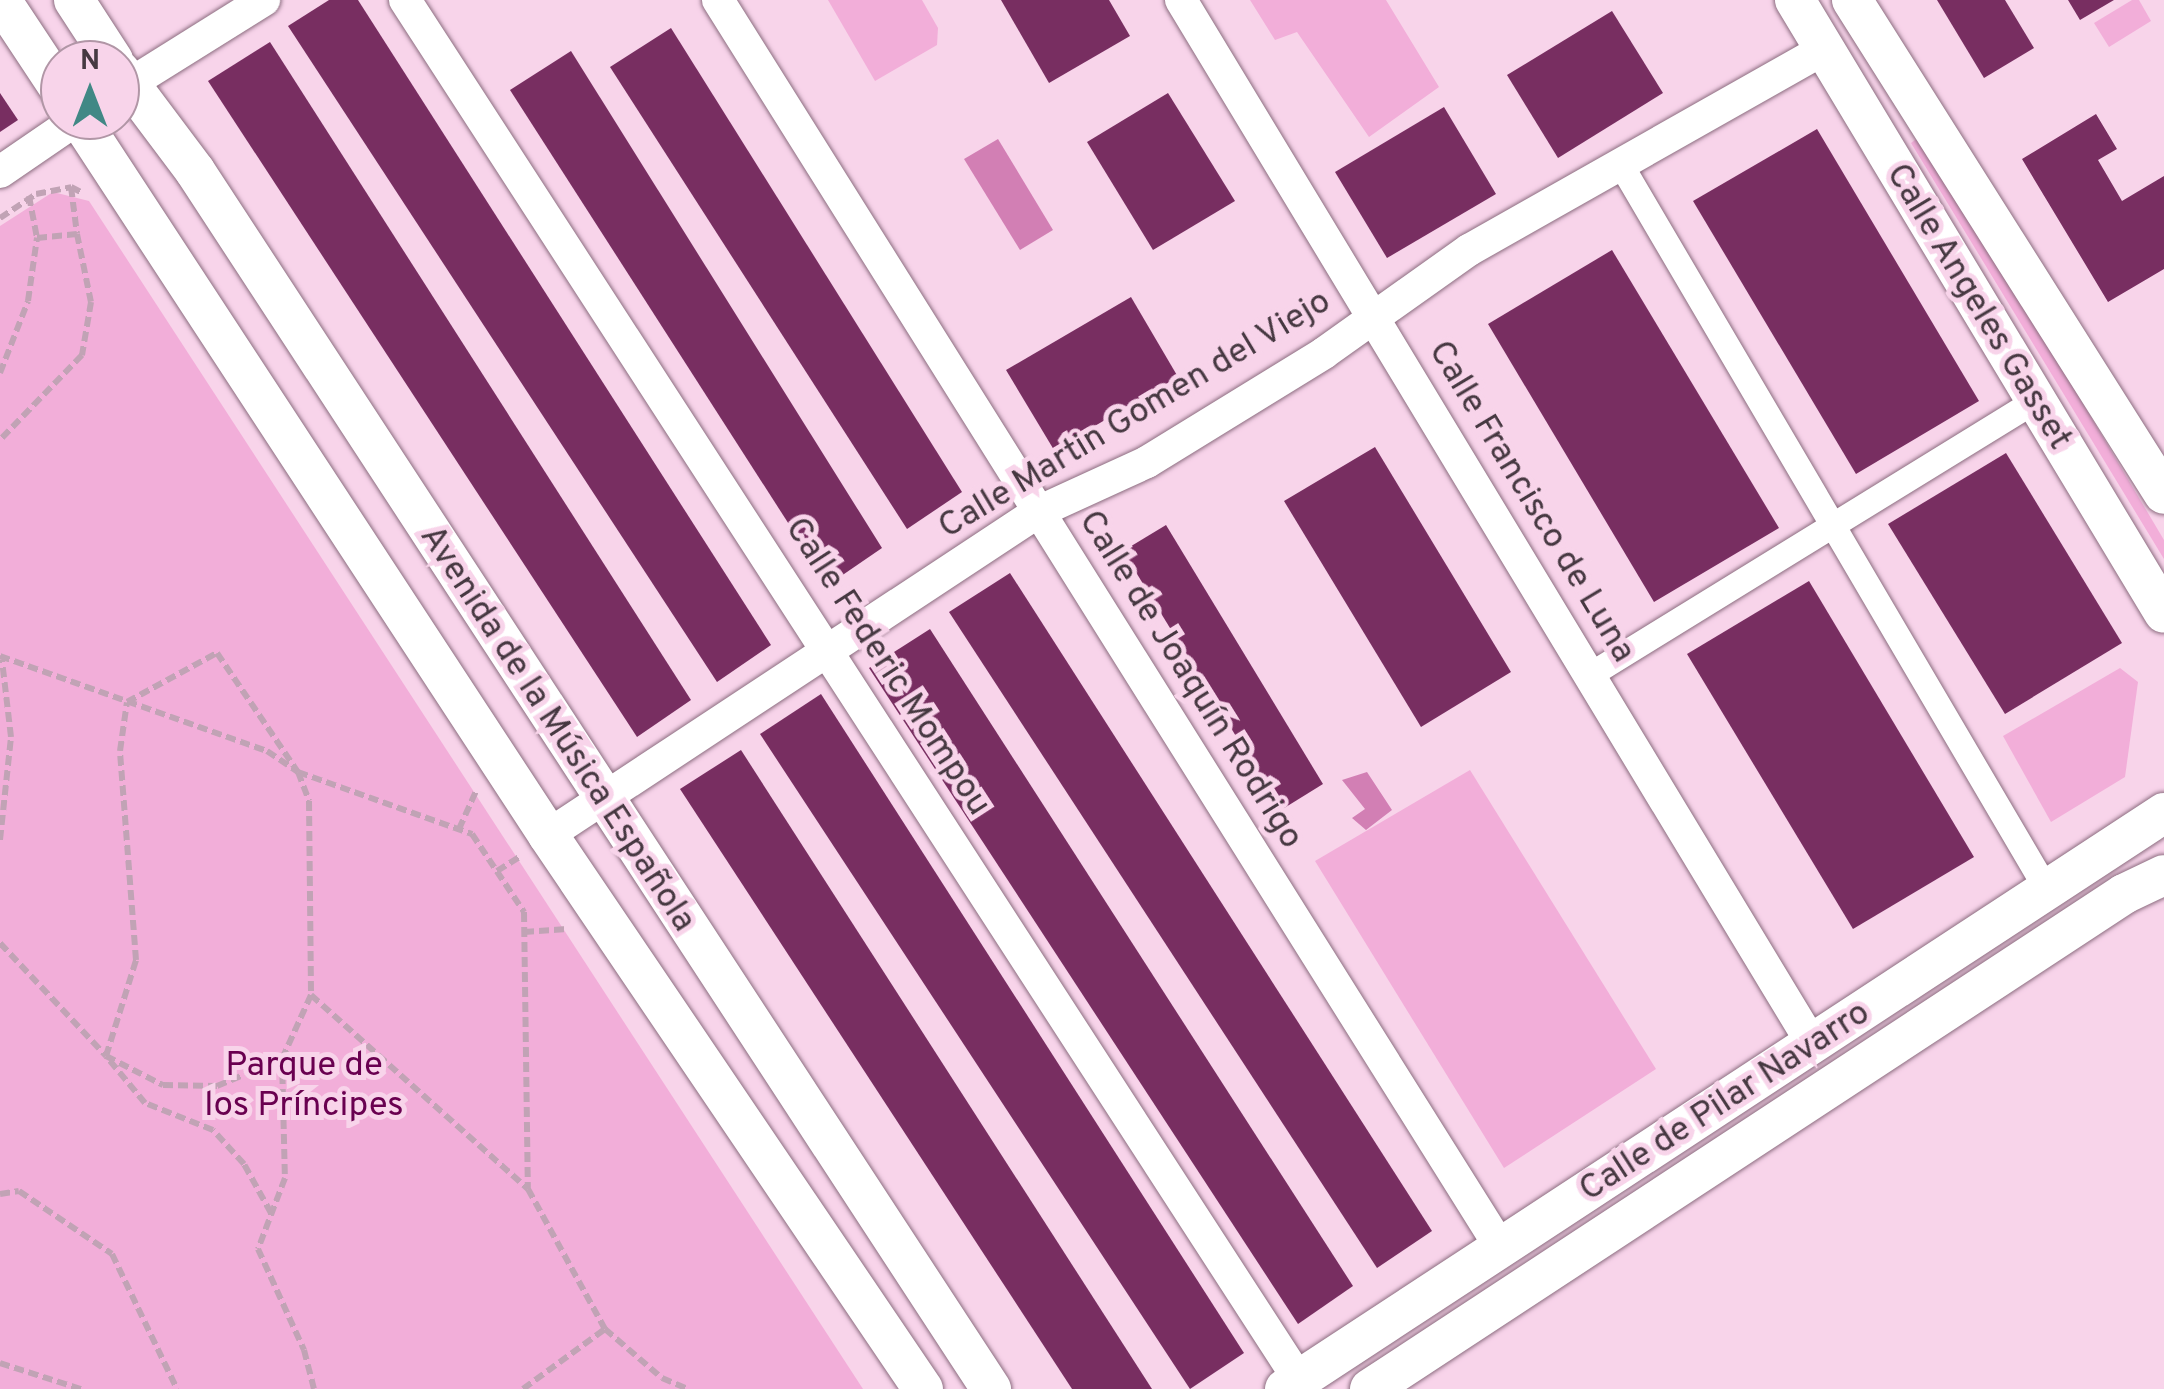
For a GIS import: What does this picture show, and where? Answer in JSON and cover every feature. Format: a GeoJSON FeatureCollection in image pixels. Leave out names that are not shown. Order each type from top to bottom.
{"type":"FeatureCollection","features":[{"type":"Feature","properties":{"kind":"street"},"geometry":{"type":"LineString","coordinates":[[1,0],[40,59]]}},
{"type":"Feature","properties":{"kind":"street","name":"Avenida de la Música Española"},"geometry":{"type":"LineString","coordinates":[[74,0],[98,40]]}},
{"type":"Feature","properties":{"kind":"street"},"geometry":{"type":"LineString","coordinates":[[140,65],[264,0]]}},
{"type":"Feature","properties":{"kind":"street","name":"Calle Federic Mompou"},"geometry":{"type":"LineString","coordinates":[[405,0],[828,649],[1292,1385]]}},
{"type":"Feature","properties":{"kind":"street","name":"Calle de Joaquín Rodrigo"},"geometry":{"type":"LineString","coordinates":[[718,0],[1501,1248]]}},
{"type":"Feature","properties":{"kind":"street","name":"Calle Francisco de Luna"},"geometry":{"type":"LineString","coordinates":[[1181,0],[1813,1046]]}},
{"type":"Feature","properties":{"kind":"street","name":"Calle Angeles Gasset"},"geometry":{"type":"LineString","coordinates":[[1795,0],[2164,613]]}},
{"type":"Feature","properties":{"kind":"street","name":"Calle Angeles Gasset"},"geometry":{"type":"LineString","coordinates":[[1852,0],[2164,494]]}},
{"type":"Feature","properties":{"kind":"street","name":"Calle Martin Gomen del Viejo"},"geometry":{"type":"LineString","coordinates":[[538,844],[1038,512],[1147,462],[1374,319],[1469,250],[1824,50]]}},
{"type":"Feature","properties":{"kind":"street","name":"Avenida de la Música Española"},"geometry":{"type":"LineString","coordinates":[[140,101],[195,170],[991,1389]]}},
{"type":"Feature","properties":{"kind":"street"},"geometry":{"type":"LineString","coordinates":[[5,169],[48,140]]}},
{"type":"Feature","properties":{"kind":"street","name":"Avenida de la Música Española"},"geometry":{"type":"LineString","coordinates":[[91,140],[538,844],[923,1389]]}},
{"type":"Feature","properties":{"kind":"street"},"geometry":{"type":"LineString","coordinates":[[1621,164],[1831,530],[2048,892]]}},
{"type":"Feature","properties":{"kind":"street"},"geometry":{"type":"LineString","coordinates":[[1589,675],[1831,530],[2034,401]]}},
{"type":"Feature","properties":{"kind":"street","name":"Calle de Pilar Navarro"},"geometry":{"type":"LineString","coordinates":[[1292,1385],[2164,814]]}},
{"type":"Feature","properties":{"kind":"street","name":"Calle de Pilar Navarro"},"geometry":{"type":"LineString","coordinates":[[1370,1389],[2124,894],[2164,875]]}},
{"type":"Feature","properties":{"kind":"path"},"geometry":{"type":"LineString","coordinates":[[0,374],[28,301],[37,238],[30,198],[5,169]]}},
{"type":"Feature","properties":{"kind":"path"},"geometry":{"type":"LineString","coordinates":[[0,440],[82,355],[91,302],[71,187]]}},
{"type":"Feature","properties":{"kind":"path"},"geometry":{"type":"LineString","coordinates":[[37,238],[77,234]]}},
{"type":"Feature","properties":{"kind":"path"},"geometry":{"type":"LineString","coordinates":[[127,702],[217,653],[298,772],[310,801],[311,995],[282,1059],[284,1178],[258,1249],[304,1350],[314,1389]]}},
{"type":"Feature","properties":{"kind":"path"},"geometry":{"type":"LineString","coordinates":[[0,840],[11,737],[1,658],[267,751],[298,772],[472,834],[524,912],[528,1189]]}},
{"type":"Feature","properties":{"kind":"path"},"geometry":{"type":"LineString","coordinates":[[106,1056],[136,960],[120,752],[127,702]]}},
{"type":"Feature","properties":{"kind":"path"},"geometry":{"type":"LineString","coordinates":[[497,871],[538,844]]}},
{"type":"Feature","properties":{"kind":"path"},"geometry":{"type":"LineString","coordinates":[[0,942],[145,1103],[213,1130],[244,1164],[272,1212]]}},
{"type":"Feature","properties":{"kind":"path"},"geometry":{"type":"LineString","coordinates":[[311,995],[528,1189],[605,1329],[662,1378],[688,1389]]}},
{"type":"Feature","properties":{"kind":"path"},"geometry":{"type":"LineString","coordinates":[[106,1056],[164,1085],[217,1086],[282,1059]]}},
{"type":"Feature","properties":{"kind":"path"},"geometry":{"type":"LineString","coordinates":[[0,1194],[19,1191],[112,1254],[178,1389]]}},
{"type":"Feature","properties":{"kind":"path"},"geometry":{"type":"LineString","coordinates":[[523,1389],[605,1329]]}},
{"type":"Feature","properties":{"kind":"path"},"geometry":{"type":"LineString","coordinates":[[0,1364],[81,1389]]}},
{"type":"Feature","properties":{"kind":"green space"},"geometry":{"type":"Polygon","coordinates":[[[828,0],[922,0],[938,28],[937,45],[875,81],[828,0]]]}},
{"type":"Feature","properties":{"kind":"green space"},"geometry":{"type":"Polygon","coordinates":[[[1250,0],[1386,0],[1439,87],[1369,137],[1297,32],[1275,40],[1250,0]]]}},
{"type":"Feature","properties":{"kind":"green space"},"geometry":{"type":"Polygon","coordinates":[[[2132,0],[2139,0],[2151,21],[2109,47],[2094,23],[2132,0]]]}},
{"type":"Feature","properties":{"kind":"green space"},"geometry":{"type":"Polygon","coordinates":[[[1923,134],[2164,540],[2164,559],[1911,143],[1923,134]]]}},
{"type":"Feature","properties":{"kind":"green space","name":"Parque de los Príncipes"},"geometry":{"type":"Polygon","coordinates":[[[53,192],[89,201],[863,1389],[0,1389],[0,226],[53,192]]]}},
{"type":"Feature","properties":{"kind":"green space"},"geometry":{"type":"Polygon","coordinates":[[[2120,668],[2138,682],[2125,777],[2051,822],[2003,736],[2120,668]]]}},
{"type":"Feature","properties":{"kind":"green space"},"geometry":{"type":"Polygon","coordinates":[[[1470,770],[1656,1069],[1504,1168],[1315,861],[1470,770]]]}},
{"type":"Feature","properties":{"kind":"shaded area"},"geometry":{"type":"Polygon","coordinates":[[[998,139],[1053,230],[1020,250],[964,159],[998,139]]]}},
{"type":"Feature","properties":{"kind":"shaded area"},"geometry":{"type":"Polygon","coordinates":[[[1367,772],[1392,810],[1366,830],[1352,818],[1365,809],[1342,780],[1367,772]]]}},
{"type":"Feature","properties":{"kind":"building"},"geometry":{"type":"Polygon","coordinates":[[[329,0],[358,0],[771,645],[717,682],[288,26],[329,0]]]}},
{"type":"Feature","properties":{"kind":"building"},"geometry":{"type":"Polygon","coordinates":[[[1001,0],[1109,0],[1130,36],[1049,83],[1001,0]]]}},
{"type":"Feature","properties":{"kind":"building"},"geometry":{"type":"Polygon","coordinates":[[[1937,0],[2005,0],[2034,48],[1984,78],[1937,0]]]}},
{"type":"Feature","properties":{"kind":"building"},"geometry":{"type":"Polygon","coordinates":[[[2068,0],[2114,0],[2080,20],[2068,0]]]}},
{"type":"Feature","properties":{"kind":"building"},"geometry":{"type":"Polygon","coordinates":[[[1612,11],[1663,93],[1558,158],[1507,75],[1612,11]]]}},
{"type":"Feature","properties":{"kind":"building"},"geometry":{"type":"Polygon","coordinates":[[[671,28],[962,492],[907,529],[610,67],[671,28]]]}},
{"type":"Feature","properties":{"kind":"building"},"geometry":{"type":"Polygon","coordinates":[[[270,42],[691,700],[637,737],[208,81],[270,42]]]}},
{"type":"Feature","properties":{"kind":"building"},"geometry":{"type":"Polygon","coordinates":[[[571,51],[882,548],[828,585],[510,90],[571,51]]]}},
{"type":"Feature","properties":{"kind":"building"},"geometry":{"type":"Polygon","coordinates":[[[0,93],[18,120],[0,132],[0,93]]]}},
{"type":"Feature","properties":{"kind":"building"},"geometry":{"type":"Polygon","coordinates":[[[1168,93],[1235,201],[1153,250],[1087,142],[1168,93]]]}},
{"type":"Feature","properties":{"kind":"building"},"geometry":{"type":"Polygon","coordinates":[[[1444,107],[1496,194],[1387,258],[1335,172],[1444,107]]]}},
{"type":"Feature","properties":{"kind":"building"},"geometry":{"type":"Polygon","coordinates":[[[2096,114],[2117,149],[2098,160],[2122,201],[2164,176],[2164,269],[2108,302],[2022,159],[2096,114]]]}},
{"type":"Feature","properties":{"kind":"building"},"geometry":{"type":"Polygon","coordinates":[[[1817,129],[1979,401],[1856,474],[1693,201],[1817,129]]]}},
{"type":"Feature","properties":{"kind":"building"},"geometry":{"type":"Polygon","coordinates":[[[1612,250],[1779,528],[1654,602],[1488,324],[1612,250]]]}},
{"type":"Feature","properties":{"kind":"building"},"geometry":{"type":"Polygon","coordinates":[[[1131,297],[1178,377],[1054,450],[1006,370],[1131,297]]]}},
{"type":"Feature","properties":{"kind":"building"},"geometry":{"type":"Polygon","coordinates":[[[1375,447],[1511,672],[1421,727],[1284,501],[1375,447]]]}},
{"type":"Feature","properties":{"kind":"building"},"geometry":{"type":"Polygon","coordinates":[[[2006,453],[2122,643],[2005,714],[1888,524],[2006,453]]]}},
{"type":"Feature","properties":{"kind":"building"},"geometry":{"type":"Polygon","coordinates":[[[1166,525],[1323,784],[1281,810],[1123,551],[1166,525]]]}},
{"type":"Feature","properties":{"kind":"building"},"geometry":{"type":"Polygon","coordinates":[[[1010,573],[1432,1231],[1377,1268],[949,612],[1010,573]]]}},
{"type":"Feature","properties":{"kind":"building"},"geometry":{"type":"Polygon","coordinates":[[[1809,581],[1974,857],[1853,929],[1687,654],[1809,581]]]}},
{"type":"Feature","properties":{"kind":"building"},"geometry":{"type":"Polygon","coordinates":[[[930,629],[1353,1286],[1298,1324],[869,668],[930,629]]]}},
{"type":"Feature","properties":{"kind":"building"},"geometry":{"type":"Polygon","coordinates":[[[821,694],[1244,1353],[1190,1389],[760,734],[821,694]]]}},
{"type":"Feature","properties":{"kind":"building"},"geometry":{"type":"Polygon","coordinates":[[[741,750],[1152,1389],[1072,1389],[680,789],[741,750]]]}}]}
